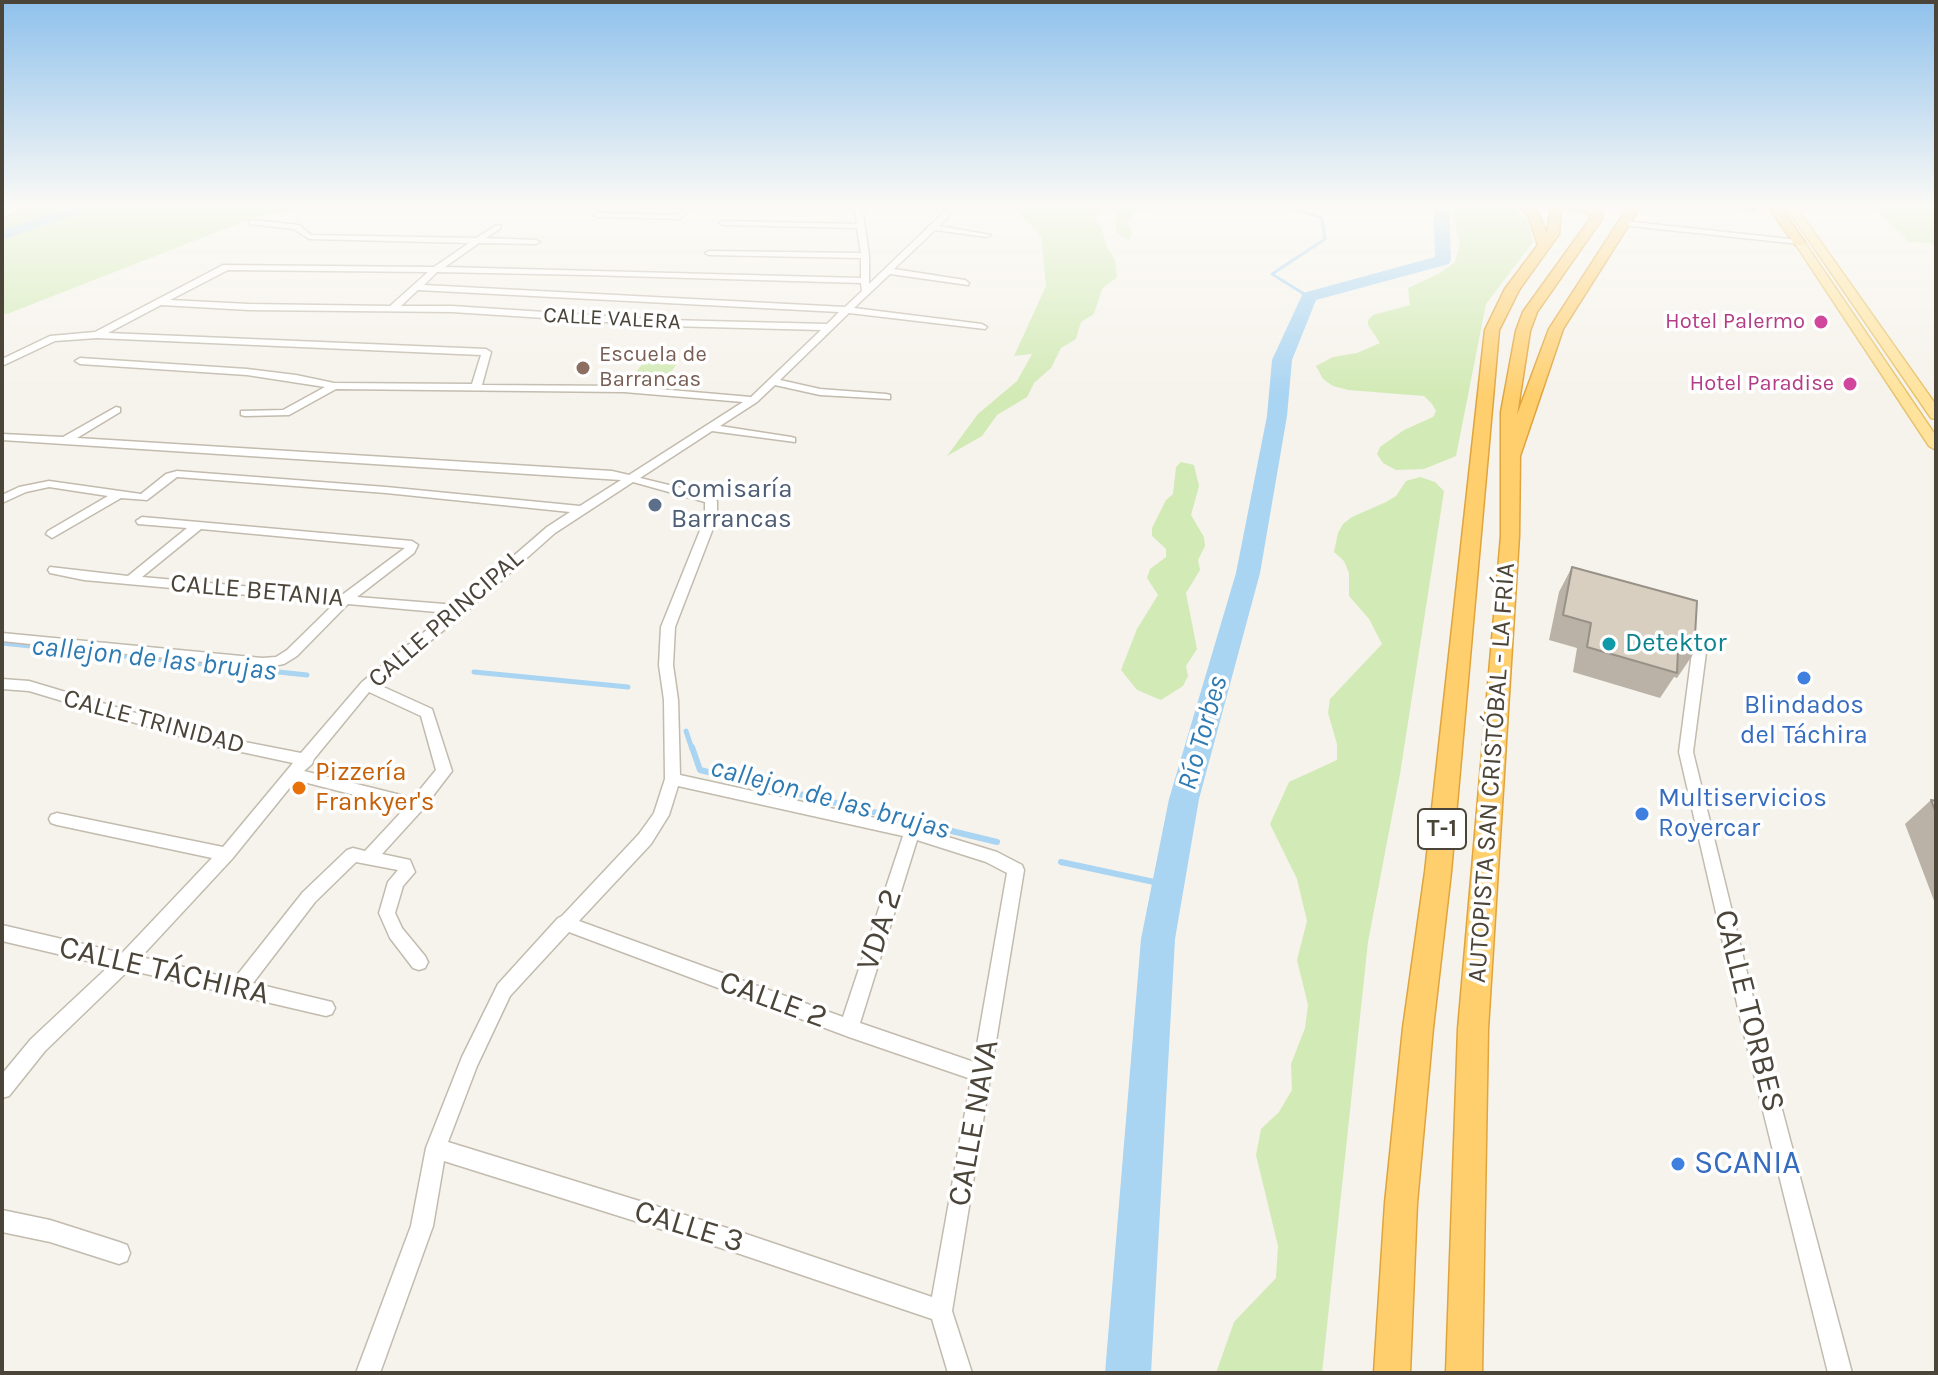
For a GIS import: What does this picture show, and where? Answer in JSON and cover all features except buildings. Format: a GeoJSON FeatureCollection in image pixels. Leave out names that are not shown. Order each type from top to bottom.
{"type":"FeatureCollection","features":[{"type":"Feature","properties":{"kind":"highway","name":"AUTOPISTA SAN CRISTÓBAL - LA FRÍA"},"geometry":{"type":"LineString","coordinates":[[1392,1373],[1401,1203],[1418,1028],[1438,872],[1492,330],[1512,289],[1527,268]]}},
{"type":"Feature","properties":{"kind":"highway"},"geometry":{"type":"LineString","coordinates":[[1511,456],[1509,412],[1523,331],[1530,312],[1561,268]]}},
{"type":"Feature","properties":{"kind":"highway","name":"AUTOPISTA SAN CRISTÓBAL - LA FRÍA"},"geometry":{"type":"LineString","coordinates":[[1464,1373],[1473,1029],[1510,536],[1511,456],[1556,329],[1595,268]]}},
{"type":"Feature","properties":{"kind":"main road"},"geometry":{"type":"LineString","coordinates":[[1817,268],[1936,446]]}},
{"type":"Feature","properties":{"kind":"main road"},"geometry":{"type":"LineString","coordinates":[[1834,268],[1936,415]]}},
{"type":"Feature","properties":{"kind":"street"},"geometry":{"type":"LineString","coordinates":[[97,335],[223,268]]}},
{"type":"Feature","properties":{"kind":"street"},"geometry":{"type":"LineString","coordinates":[[321,268],[865,285],[865,268]]}},
{"type":"Feature","properties":{"kind":"street"},"geometry":{"type":"LineString","coordinates":[[394,307],[438,268]]}},
{"type":"Feature","properties":{"kind":"street","name":"CALLE PRINCIPAL"},"geometry":{"type":"LineString","coordinates":[[2,1089],[38,1045],[124,963],[226,854],[367,685],[460,610],[518,556],[580,510],[630,476],[714,428],[753,400],[845,310],[865,285],[891,268]]}},
{"type":"Feature","properties":{"kind":"street"},"geometry":{"type":"LineString","coordinates":[[888,271],[965,283]]}},
{"type":"Feature","properties":{"kind":"street"},"geometry":{"type":"LineString","coordinates":[[415,287],[845,310],[982,327]]}},
{"type":"Feature","properties":{"kind":"street","name":"CALLE VALERA"},"geometry":{"type":"LineString","coordinates":[[157,302],[249,307],[394,307],[668,323],[827,327]]}},
{"type":"Feature","properties":{"kind":"street"},"geometry":{"type":"LineString","coordinates":[[2,363],[53,338],[97,335],[473,350],[486,352],[476,389]]}},
{"type":"Feature","properties":{"kind":"street"},"geometry":{"type":"LineString","coordinates":[[80,361],[259,374],[334,386],[624,389],[753,400]]}},
{"type":"Feature","properties":{"kind":"street"},"geometry":{"type":"LineString","coordinates":[[772,381],[824,393],[886,397]]}},
{"type":"Feature","properties":{"kind":"street"},"geometry":{"type":"LineString","coordinates":[[245,413],[285,413],[334,386]]}},
{"type":"Feature","properties":{"kind":"street"},"geometry":{"type":"LineString","coordinates":[[65,441],[116,410]]}},
{"type":"Feature","properties":{"kind":"street"},"geometry":{"type":"LineString","coordinates":[[714,428],[791,440]]}},
{"type":"Feature","properties":{"kind":"street"},"geometry":{"type":"LineString","coordinates":[[2,437],[630,476],[706,497],[713,508],[668,627],[666,665],[671,700],[673,779],[661,815],[645,839],[504,990],[469,1063],[436,1148],[422,1226],[368,1373]]}},
{"type":"Feature","properties":{"kind":"street"},"geometry":{"type":"LineString","coordinates":[[220,475],[247,451]]}},
{"type":"Feature","properties":{"kind":"street"},"geometry":{"type":"LineString","coordinates":[[2,500],[23,489],[49,484],[143,498],[173,474],[220,475],[580,510]]}},
{"type":"Feature","properties":{"kind":"street"},"geometry":{"type":"LineString","coordinates":[[52,534],[120,494]]}},
{"type":"Feature","properties":{"kind":"street"},"geometry":{"type":"LineString","coordinates":[[2,637],[262,663],[279,661],[292,653],[347,598],[379,576],[412,545],[142,521]]}},
{"type":"Feature","properties":{"kind":"street"},"geometry":{"type":"LineString","coordinates":[[131,580],[198,525]]}},
{"type":"Feature","properties":{"kind":"street","name":"CALLE BETANIA"},"geometry":{"type":"LineString","coordinates":[[54,570],[131,580],[460,610]]}},
{"type":"Feature","properties":{"kind":"street","name":"CALLE TORBES"},"geometry":{"type":"LineString","coordinates":[[1700,645],[1686,752],[1753,1034],[1840,1373]]}},
{"type":"Feature","properties":{"kind":"street","name":"CALLE TRINIDAD"},"geometry":{"type":"LineString","coordinates":[[2,684],[29,686],[209,740],[307,760]]}},
{"type":"Feature","properties":{"kind":"street"},"geometry":{"type":"LineString","coordinates":[[367,685],[427,713],[444,771],[369,857]]}},
{"type":"Feature","properties":{"kind":"street"},"geometry":{"type":"LineString","coordinates":[[295,774],[417,805]]}},
{"type":"Feature","properties":{"kind":"street"},"geometry":{"type":"LineString","coordinates":[[673,779],[912,832]]}},
{"type":"Feature","properties":{"kind":"street"},"geometry":{"type":"LineString","coordinates":[[57,819],[226,854]]}},
{"type":"Feature","properties":{"kind":"street","name":"CALLE NAVA"},"geometry":{"type":"LineString","coordinates":[[912,832],[977,852],[1016,870],[941,1311],[960,1373]]}},
{"type":"Feature","properties":{"kind":"street","name":"VDA 2"},"geometry":{"type":"LineString","coordinates":[[849,1028],[912,832]]}},
{"type":"Feature","properties":{"kind":"street"},"geometry":{"type":"LineString","coordinates":[[238,988],[309,897],[353,855],[404,865],[407,872],[396,882],[387,913],[396,933],[419,962]]}},
{"type":"Feature","properties":{"kind":"street","name":"CALLE 2"},"geometry":{"type":"LineString","coordinates":[[564,923],[983,1074]]}},
{"type":"Feature","properties":{"kind":"street","name":"CALLE TÁCHIRA"},"geometry":{"type":"LineString","coordinates":[[2,933],[326,1008]]}},
{"type":"Feature","properties":{"kind":"street","name":"CALLE 3"},"geometry":{"type":"LineString","coordinates":[[436,1148],[740,1243],[941,1311]]}},
{"type":"Feature","properties":{"kind":"street"},"geometry":{"type":"LineString","coordinates":[[2,1221],[50,1231],[119,1253]]}},
{"type":"Feature","properties":{"kind":"green space"},"geometry":{"type":"Polygon","coordinates":[[[2,268],[124,268],[7,314],[2,313],[2,268]]]}},
{"type":"Feature","properties":{"kind":"green space"},"geometry":{"type":"Polygon","coordinates":[[[1044,268],[1116,268],[1117,277],[1102,289],[1094,314],[1081,322],[1076,339],[1061,348],[1051,368],[1034,383],[1027,397],[997,415],[982,436],[947,456],[978,414],[1017,381],[1032,354],[1014,356],[1046,286],[1044,268]]]}},
{"type":"Feature","properties":{"kind":"green space"},"geometry":{"type":"Polygon","coordinates":[[[1447,268],[1513,268],[1486,304],[1456,456],[1424,469],[1396,470],[1383,463],[1377,454],[1380,447],[1404,430],[1433,417],[1436,411],[1432,404],[1424,396],[1333,386],[1323,379],[1316,366],[1333,357],[1357,353],[1380,343],[1368,320],[1373,315],[1410,305],[1408,288],[1447,268]]]}},
{"type":"Feature","properties":{"kind":"green space"},"geometry":{"type":"Polygon","coordinates":[[[648,357],[680,360],[660,386],[627,383],[648,357]]]}},
{"type":"Feature","properties":{"kind":"green space"},"geometry":{"type":"Polygon","coordinates":[[[1181,462],[1194,465],[1199,486],[1191,515],[1204,537],[1205,546],[1198,560],[1200,570],[1186,593],[1197,649],[1186,666],[1188,676],[1183,686],[1161,700],[1137,690],[1121,670],[1137,629],[1158,595],[1147,578],[1150,569],[1166,557],[1166,549],[1152,536],[1152,528],[1166,500],[1173,494],[1176,467],[1181,462]]]}},
{"type":"Feature","properties":{"kind":"green space"},"geometry":{"type":"Polygon","coordinates":[[[1420,477],[1435,482],[1444,491],[1400,774],[1368,942],[1322,1373],[1216,1373],[1234,1322],[1276,1278],[1278,1246],[1256,1155],[1261,1129],[1279,1112],[1292,1090],[1291,1064],[1305,1028],[1308,1005],[1297,960],[1307,921],[1297,879],[1270,824],[1289,782],[1337,760],[1337,744],[1328,713],[1330,699],[1382,644],[1369,619],[1349,596],[1349,573],[1344,561],[1334,552],[1338,533],[1352,517],[1386,502],[1396,496],[1406,481],[1420,477]]]}},
{"type":"Feature","properties":{"kind":"waterway"},"geometry":{"type":"LineString","coordinates":[[1281,268],[1272,274],[1309,297]]}},
{"type":"Feature","properties":{"kind":"waterway","name":"Río Torbes"},"geometry":{"type":"LineString","coordinates":[[1128,1373],[1158,939],[1184,799],[1248,573],[1277,416],[1282,360],[1309,297],[1413,268]]}},
{"type":"Feature","properties":{"kind":"waterway","name":"callejon de las brujas"},"geometry":{"type":"LineString","coordinates":[[2,643],[307,675]]}},
{"type":"Feature","properties":{"kind":"waterway","name":"callejon de las brujas"},"geometry":{"type":"LineString","coordinates":[[474,672],[628,687]]}},
{"type":"Feature","properties":{"kind":"waterway","name":"callejon de las brujas"},"geometry":{"type":"LineString","coordinates":[[686,731],[692,749]]}},
{"type":"Feature","properties":{"kind":"waterway","name":"callejon de las brujas"},"geometry":{"type":"LineString","coordinates":[[692,747],[700,770],[997,842]]}},
{"type":"Feature","properties":{"kind":"waterway","name":"callejon de las brujas"},"geometry":{"type":"LineString","coordinates":[[1061,862],[1168,885]]}},
{"type":"Feature","properties":{"kind":"place","name":"Hotel Palermo"},"geometry":{"type":"Point","coordinates":[1821,322]}},
{"type":"Feature","properties":{"kind":"place","name":"Escuela de Barrancas"},"geometry":{"type":"Point","coordinates":[583,368]}},
{"type":"Feature","properties":{"kind":"place","name":"Hotel Paradise"},"geometry":{"type":"Point","coordinates":[1850,384]}},
{"type":"Feature","properties":{"kind":"place","name":"Comisaría Barrancas"},"geometry":{"type":"Point","coordinates":[655,505]}},
{"type":"Feature","properties":{"kind":"place","name":"Detektor"},"geometry":{"type":"Point","coordinates":[1609,644]}},
{"type":"Feature","properties":{"kind":"place","name":"Blindados del Táchira"},"geometry":{"type":"Point","coordinates":[1804,678]}},
{"type":"Feature","properties":{"kind":"place","name":"Pizzería Frankyer's"},"geometry":{"type":"Point","coordinates":[299,788]}},
{"type":"Feature","properties":{"kind":"place","name":"Multiservicios Royercar"},"geometry":{"type":"Point","coordinates":[1642,814]}},
{"type":"Feature","properties":{"kind":"place","name":"SCANIA"},"geometry":{"type":"Point","coordinates":[1678,1164]}}]}
